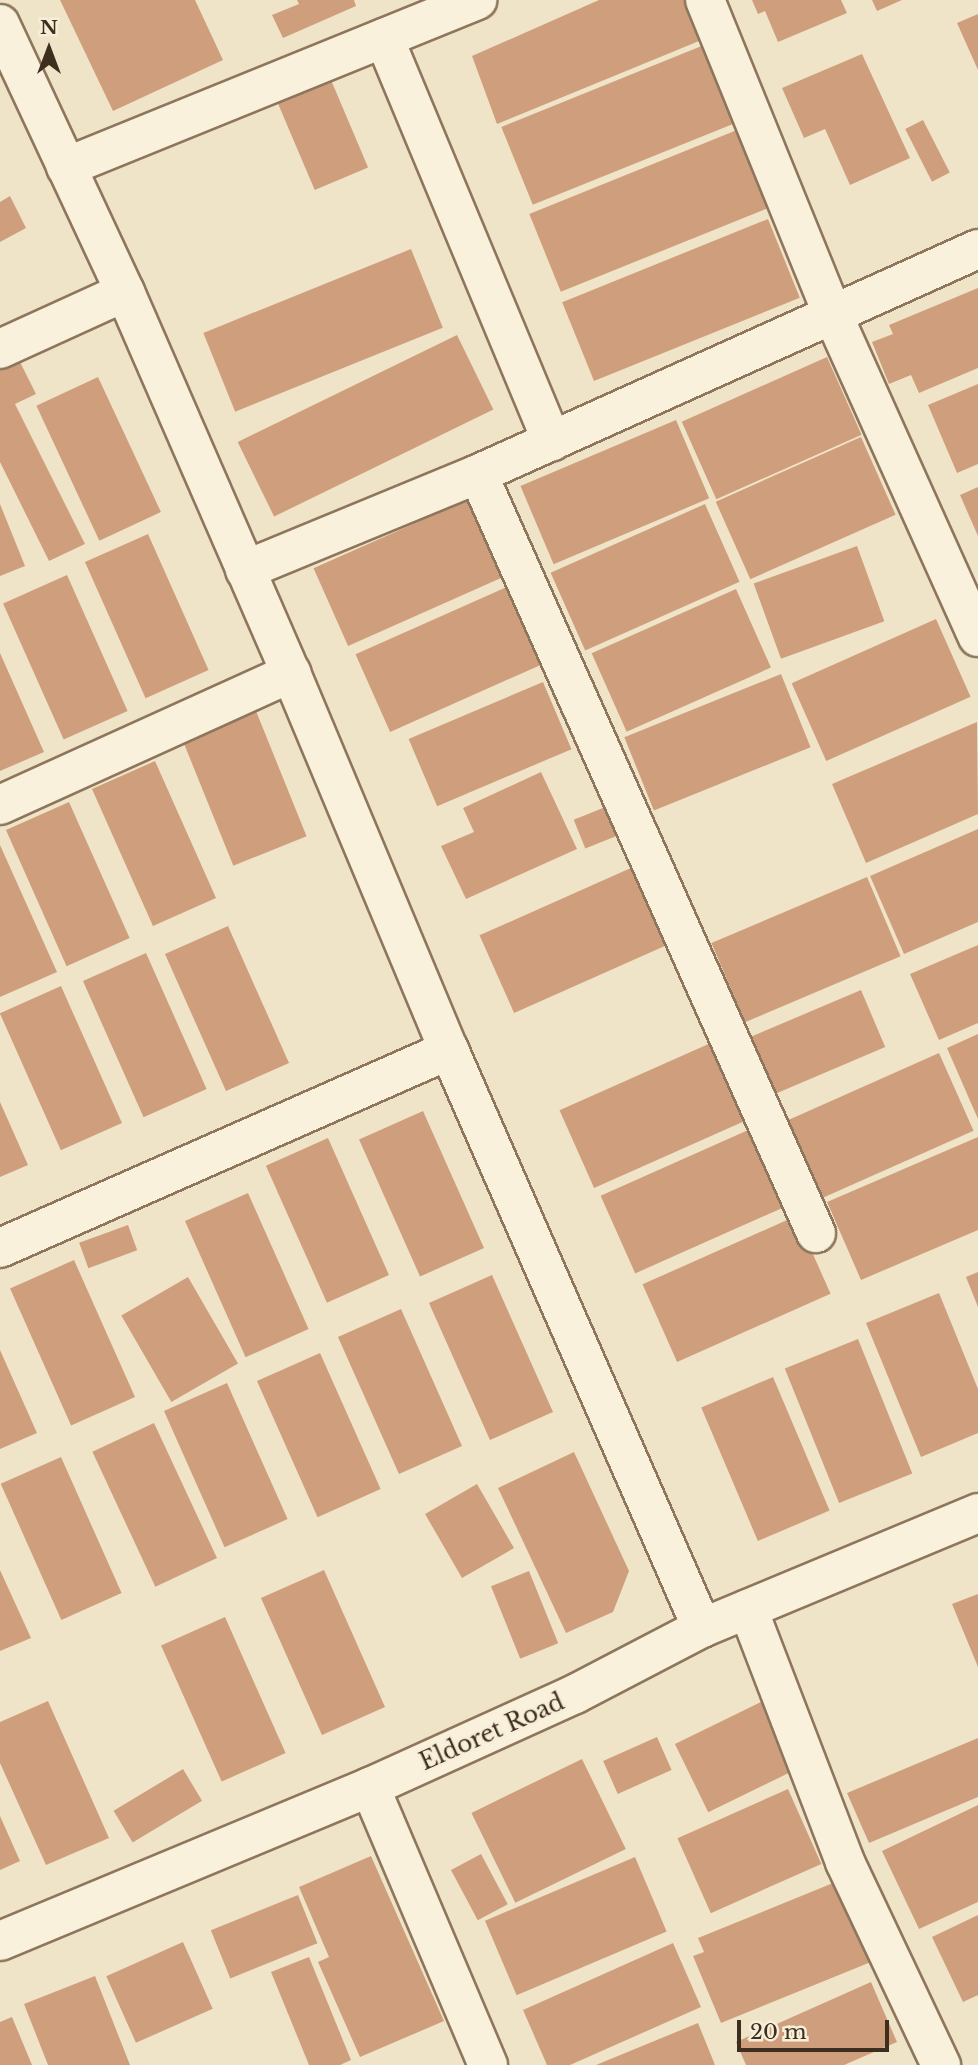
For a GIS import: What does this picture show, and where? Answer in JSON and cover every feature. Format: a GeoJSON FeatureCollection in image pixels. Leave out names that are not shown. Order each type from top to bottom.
{"type":"FeatureCollection","features":[{"type":"Feature","properties":{"kind":"street"},"geometry":{"type":"LineString","coordinates":[[66,167],[478,0]]}},
{"type":"Feature","properties":{"kind":"street"},"geometry":{"type":"LineString","coordinates":[[705,0],[833,315],[978,637]]}},
{"type":"Feature","properties":{"kind":"street"},"geometry":{"type":"LineString","coordinates":[[0,23],[125,292],[291,673],[449,1050],[702,1628]]}},
{"type":"Feature","properties":{"kind":"street"},"geometry":{"type":"LineString","coordinates":[[384,38],[552,441]]}},
{"type":"Feature","properties":{"kind":"street"},"geometry":{"type":"LineString","coordinates":[[245,570],[478,474],[978,249]]}},
{"type":"Feature","properties":{"kind":"street"},"geometry":{"type":"LineString","coordinates":[[0,349],[125,292]]}},
{"type":"Feature","properties":{"kind":"street"},"geometry":{"type":"LineString","coordinates":[[478,474],[816,1233]]}},
{"type":"Feature","properties":{"kind":"street"},"geometry":{"type":"LineString","coordinates":[[0,805],[291,673]]}},
{"type":"Feature","properties":{"kind":"street"},"geometry":{"type":"LineString","coordinates":[[0,1248],[449,1050]]}},
{"type":"Feature","properties":{"kind":"street","name":"Eldoret Road"},"geometry":{"type":"LineString","coordinates":[[0,1941],[370,1787],[575,1694],[702,1628],[978,1513]]}},
{"type":"Feature","properties":{"kind":"street"},"geometry":{"type":"LineString","coordinates":[[748,1609],[845,1862],[942,2065]]}},
{"type":"Feature","properties":{"kind":"street"},"geometry":{"type":"LineString","coordinates":[[370,1787],[488,2065]]}},
{"type":"Feature","properties":{"kind":"building"},"geometry":{"type":"Polygon","coordinates":[[[60,0],[195,0],[223,60],[113,111],[60,0]]]}},
{"type":"Feature","properties":{"kind":"building"},"geometry":{"type":"Polygon","coordinates":[[[297,0],[354,0],[356,6],[283,38],[272,15],[299,4],[297,0]]]}},
{"type":"Feature","properties":{"kind":"building"},"geometry":{"type":"Polygon","coordinates":[[[599,0],[689,0],[704,39],[497,124],[472,56],[599,0]]]}},
{"type":"Feature","properties":{"kind":"building"},"geometry":{"type":"Polygon","coordinates":[[[752,0],[841,0],[847,13],[778,42],[765,11],[758,14],[752,0]]]}},
{"type":"Feature","properties":{"kind":"building"},"geometry":{"type":"Polygon","coordinates":[[[872,0],[902,0],[877,11],[872,0]]]}},
{"type":"Feature","properties":{"kind":"building"},"geometry":{"type":"Polygon","coordinates":[[[978,14],[978,70],[957,23],[978,14]]]}},
{"type":"Feature","properties":{"kind":"building"},"geometry":{"type":"Polygon","coordinates":[[[709,43],[740,121],[533,205],[501,127],[709,43]]]}},
{"type":"Feature","properties":{"kind":"building"},"geometry":{"type":"Polygon","coordinates":[[[862,54],[910,158],[850,185],[825,129],[804,138],[782,88],[862,54]]]}},
{"type":"Feature","properties":{"kind":"building"},"geometry":{"type":"Polygon","coordinates":[[[331,80],[368,167],[315,190],[278,103],[331,80]]]}},
{"type":"Feature","properties":{"kind":"building"},"geometry":{"type":"Polygon","coordinates":[[[923,120],[950,173],[932,182],[905,129],[923,120]]]}},
{"type":"Feature","properties":{"kind":"building"},"geometry":{"type":"Polygon","coordinates":[[[737,130],[768,208],[561,292],[529,214],[737,130]]]}},
{"type":"Feature","properties":{"kind":"building"},"geometry":{"type":"Polygon","coordinates":[[[10,196],[26,228],[0,242],[0,202],[10,196]]]}},
{"type":"Feature","properties":{"kind":"building"},"geometry":{"type":"Polygon","coordinates":[[[768,219],[800,298],[594,381],[562,302],[768,219]]]}},
{"type":"Feature","properties":{"kind":"building"},"geometry":{"type":"Polygon","coordinates":[[[411,249],[443,328],[235,412],[203,333],[411,249]]]}},
{"type":"Feature","properties":{"kind":"building"},"geometry":{"type":"Polygon","coordinates":[[[978,288],[978,368],[919,393],[911,375],[889,384],[872,342],[893,334],[889,325],[978,288]]]}},
{"type":"Feature","properties":{"kind":"building"},"geometry":{"type":"Polygon","coordinates":[[[457,335],[493,410],[274,517],[238,442],[457,335]]]}},
{"type":"Feature","properties":{"kind":"building"},"geometry":{"type":"Polygon","coordinates":[[[827,357],[862,435],[716,499],[682,422],[827,357]]]}},
{"type":"Feature","properties":{"kind":"building"},"geometry":{"type":"Polygon","coordinates":[[[18,358],[36,394],[15,404],[85,544],[49,561],[0,462],[0,367],[18,358]]]}},
{"type":"Feature","properties":{"kind":"building"},"geometry":{"type":"Polygon","coordinates":[[[98,377],[161,512],[99,541],[36,406],[98,377]]]}},
{"type":"Feature","properties":{"kind":"building"},"geometry":{"type":"Polygon","coordinates":[[[978,384],[978,464],[957,473],[928,405],[978,384]]]}},
{"type":"Feature","properties":{"kind":"building"},"geometry":{"type":"Polygon","coordinates":[[[676,420],[709,498],[554,564],[520,486],[676,420]]]}},
{"type":"Feature","properties":{"kind":"building"},"geometry":{"type":"Polygon","coordinates":[[[861,437],[896,515],[750,579],[716,502],[861,437]]]}},
{"type":"Feature","properties":{"kind":"building"},"geometry":{"type":"Polygon","coordinates":[[[978,487],[978,536],[960,495],[978,487]]]}},
{"type":"Feature","properties":{"kind":"building"},"geometry":{"type":"Polygon","coordinates":[[[467,500],[502,578],[348,646],[314,568],[467,500]]]}},
{"type":"Feature","properties":{"kind":"building"},"geometry":{"type":"Polygon","coordinates":[[[0,504],[25,566],[0,576],[0,504]]]}},
{"type":"Feature","properties":{"kind":"building"},"geometry":{"type":"Polygon","coordinates":[[[705,504],[740,582],[585,650],[551,573],[705,504]]]}},
{"type":"Feature","properties":{"kind":"building"},"geometry":{"type":"Polygon","coordinates":[[[148,534],[209,670],[146,698],[85,562],[148,534]]]}},
{"type":"Feature","properties":{"kind":"building"},"geometry":{"type":"Polygon","coordinates":[[[857,546],[884,621],[781,659],[754,584],[857,546]]]}},
{"type":"Feature","properties":{"kind":"building"},"geometry":{"type":"Polygon","coordinates":[[[67,575],[128,711],[64,740],[3,603],[67,575]]]}},
{"type":"Feature","properties":{"kind":"building"},"geometry":{"type":"Polygon","coordinates":[[[509,586],[544,664],[390,732],[356,654],[509,586]]]}},
{"type":"Feature","properties":{"kind":"building"},"geometry":{"type":"Polygon","coordinates":[[[736,589],[771,668],[627,732],[592,653],[736,589]]]}},
{"type":"Feature","properties":{"kind":"building"},"geometry":{"type":"Polygon","coordinates":[[[936,619],[971,697],[826,761],[792,683],[936,619]]]}},
{"type":"Feature","properties":{"kind":"building"},"geometry":{"type":"Polygon","coordinates":[[[0,653],[44,752],[0,771],[0,653]]]}},
{"type":"Feature","properties":{"kind":"building"},"geometry":{"type":"Polygon","coordinates":[[[781,674],[811,747],[654,811],[624,737],[781,674]]]}},
{"type":"Feature","properties":{"kind":"building"},"geometry":{"type":"Polygon","coordinates":[[[543,682],[572,749],[437,806],[409,739],[543,682]]]}},
{"type":"Feature","properties":{"kind":"building"},"geometry":{"type":"Polygon","coordinates":[[[256,711],[307,836],[233,866],[183,741],[256,711]]]}},
{"type":"Feature","properties":{"kind":"building"},"geometry":{"type":"Polygon","coordinates":[[[977,722],[978,814],[866,863],[832,784],[977,722]]]}},
{"type":"Feature","properties":{"kind":"building"},"geometry":{"type":"Polygon","coordinates":[[[155,761],[216,898],[153,926],[92,789],[155,761]]]}},
{"type":"Feature","properties":{"kind":"building"},"geometry":{"type":"Polygon","coordinates":[[[541,772],[577,849],[466,899],[441,846],[474,832],[463,808],[541,772]]]}},
{"type":"Feature","properties":{"kind":"building"},"geometry":{"type":"Polygon","coordinates":[[[69,802],[130,938],[67,966],[6,830],[69,802]]]}},
{"type":"Feature","properties":{"kind":"building"},"geometry":{"type":"Polygon","coordinates":[[[608,806],[620,835],[585,849],[574,820],[608,806]]]}},
{"type":"Feature","properties":{"kind":"building"},"geometry":{"type":"Polygon","coordinates":[[[978,829],[978,922],[904,954],[870,876],[978,829]]]}},
{"type":"Feature","properties":{"kind":"building"},"geometry":{"type":"Polygon","coordinates":[[[0,845],[57,972],[0,997],[0,845]]]}},
{"type":"Feature","properties":{"kind":"building"},"geometry":{"type":"Polygon","coordinates":[[[633,867],[668,945],[514,1013],[480,935],[633,867]]]}},
{"type":"Feature","properties":{"kind":"building"},"geometry":{"type":"Polygon","coordinates":[[[867,877],[901,956],[745,1022],[711,943],[867,877]]]}},
{"type":"Feature","properties":{"kind":"building"},"geometry":{"type":"Polygon","coordinates":[[[228,926],[289,1063],[226,1091],[165,954],[228,926]]]}},
{"type":"Feature","properties":{"kind":"building"},"geometry":{"type":"Polygon","coordinates":[[[978,945],[978,1023],[939,1040],[910,974],[978,945]]]}},
{"type":"Feature","properties":{"kind":"building"},"geometry":{"type":"Polygon","coordinates":[[[146,953],[207,1089],[144,1117],[83,981],[146,953]]]}},
{"type":"Feature","properties":{"kind":"building"},"geometry":{"type":"Polygon","coordinates":[[[61,986],[122,1123],[61,1150],[0,1013],[61,986]]]}},
{"type":"Feature","properties":{"kind":"building"},"geometry":{"type":"Polygon","coordinates":[[[861,990],[885,1047],[772,1095],[748,1038],[861,990]]]}},
{"type":"Feature","properties":{"kind":"building"},"geometry":{"type":"Polygon","coordinates":[[[978,1034],[978,1119],[947,1048],[978,1034]]]}},
{"type":"Feature","properties":{"kind":"building"},"geometry":{"type":"Polygon","coordinates":[[[713,1042],[748,1120],[594,1188],[560,1110],[713,1042]]]}},
{"type":"Feature","properties":{"kind":"building"},"geometry":{"type":"Polygon","coordinates":[[[939,1053],[974,1131],[820,1199],[786,1121],[939,1053]]]}},
{"type":"Feature","properties":{"kind":"building"},"geometry":{"type":"Polygon","coordinates":[[[0,1102],[28,1165],[0,1177],[0,1102]]]}},
{"type":"Feature","properties":{"kind":"building"},"geometry":{"type":"Polygon","coordinates":[[[423,1111],[484,1248],[420,1277],[359,1139],[423,1111]]]}},
{"type":"Feature","properties":{"kind":"building"},"geometry":{"type":"Polygon","coordinates":[[[755,1127],[790,1205],[635,1273],[601,1196],[755,1127]]]}},
{"type":"Feature","properties":{"kind":"building"},"geometry":{"type":"Polygon","coordinates":[[[978,1137],[978,1230],[861,1280],[827,1202],[978,1137]]]}},
{"type":"Feature","properties":{"kind":"building"},"geometry":{"type":"Polygon","coordinates":[[[328,1138],[389,1275],[327,1303],[266,1166],[328,1138]]]}},
{"type":"Feature","properties":{"kind":"building"},"geometry":{"type":"Polygon","coordinates":[[[248,1193],[309,1329],[246,1357],[185,1221],[248,1193]]]}},
{"type":"Feature","properties":{"kind":"building"},"geometry":{"type":"Polygon","coordinates":[[[796,1216],[831,1294],[677,1362],[643,1284],[796,1216]]]}},
{"type":"Feature","properties":{"kind":"building"},"geometry":{"type":"Polygon","coordinates":[[[128,1225],[137,1250],[88,1268],[79,1243],[128,1225]]]}},
{"type":"Feature","properties":{"kind":"building"},"geometry":{"type":"Polygon","coordinates":[[[74,1260],[135,1397],[71,1426],[10,1288],[74,1260]]]}},
{"type":"Feature","properties":{"kind":"building"},"geometry":{"type":"Polygon","coordinates":[[[978,1272],[978,1307],[966,1277],[978,1272]]]}},
{"type":"Feature","properties":{"kind":"building"},"geometry":{"type":"Polygon","coordinates":[[[492,1275],[553,1412],[490,1440],[429,1303],[492,1275]]]}},
{"type":"Feature","properties":{"kind":"building"},"geometry":{"type":"Polygon","coordinates":[[[188,1277],[238,1364],[171,1402],[121,1316],[188,1277]]]}},
{"type":"Feature","properties":{"kind":"building"},"geometry":{"type":"Polygon","coordinates":[[[939,1293],[978,1389],[978,1433],[921,1457],[866,1323],[939,1293]]]}},
{"type":"Feature","properties":{"kind":"building"},"geometry":{"type":"Polygon","coordinates":[[[401,1309],[462,1446],[399,1474],[338,1337],[401,1309]]]}},
{"type":"Feature","properties":{"kind":"building"},"geometry":{"type":"Polygon","coordinates":[[[858,1339],[912,1473],[839,1503],[785,1369],[858,1339]]]}},
{"type":"Feature","properties":{"kind":"building"},"geometry":{"type":"Polygon","coordinates":[[[0,1350],[37,1433],[0,1449],[0,1350]]]}},
{"type":"Feature","properties":{"kind":"building"},"geometry":{"type":"Polygon","coordinates":[[[320,1353],[381,1489],[318,1517],[257,1381],[320,1353]]]}},
{"type":"Feature","properties":{"kind":"building"},"geometry":{"type":"Polygon","coordinates":[[[773,1377],[830,1510],[758,1541],[701,1407],[773,1377]]]}},
{"type":"Feature","properties":{"kind":"building"},"geometry":{"type":"Polygon","coordinates":[[[227,1383],[288,1519],[225,1547],[164,1411],[227,1383]]]}},
{"type":"Feature","properties":{"kind":"building"},"geometry":{"type":"Polygon","coordinates":[[[154,1423],[217,1558],[155,1587],[92,1452],[154,1423]]]}},
{"type":"Feature","properties":{"kind":"building"},"geometry":{"type":"Polygon","coordinates":[[[574,1452],[629,1571],[613,1612],[566,1633],[498,1488],[574,1452]]]}},
{"type":"Feature","properties":{"kind":"building"},"geometry":{"type":"Polygon","coordinates":[[[61,1457],[122,1593],[61,1620],[1,1484],[61,1457]]]}},
{"type":"Feature","properties":{"kind":"building"},"geometry":{"type":"Polygon","coordinates":[[[477,1484],[514,1548],[462,1578],[425,1514],[477,1484]]]}},
{"type":"Feature","properties":{"kind":"building"},"geometry":{"type":"Polygon","coordinates":[[[0,1570],[31,1638],[0,1651],[0,1570]]]}},
{"type":"Feature","properties":{"kind":"building"},"geometry":{"type":"Polygon","coordinates":[[[324,1570],[385,1707],[322,1735],[261,1598],[324,1570]]]}},
{"type":"Feature","properties":{"kind":"building"},"geometry":{"type":"Polygon","coordinates":[[[529,1571],[558,1643],[520,1659],[491,1586],[529,1571]]]}},
{"type":"Feature","properties":{"kind":"building"},"geometry":{"type":"Polygon","coordinates":[[[978,1594],[978,1667],[952,1604],[978,1594]]]}},
{"type":"Feature","properties":{"kind":"building"},"geometry":{"type":"Polygon","coordinates":[[[225,1617],[286,1753],[222,1782],[161,1645],[225,1617]]]}},
{"type":"Feature","properties":{"kind":"building"},"geometry":{"type":"Polygon","coordinates":[[[48,1701],[109,1838],[46,1865],[0,1763],[0,1722],[48,1701]]]}},
{"type":"Feature","properties":{"kind":"building"},"geometry":{"type":"Polygon","coordinates":[[[763,1701],[796,1769],[708,1812],[675,1744],[763,1701]]]}},
{"type":"Feature","properties":{"kind":"building"},"geometry":{"type":"Polygon","coordinates":[[[657,1737],[672,1770],[618,1794],[603,1761],[657,1737]]]}},
{"type":"Feature","properties":{"kind":"building"},"geometry":{"type":"Polygon","coordinates":[[[978,1738],[978,1797],[869,1843],[847,1793],[978,1738]]]}},
{"type":"Feature","properties":{"kind":"building"},"geometry":{"type":"Polygon","coordinates":[[[582,1759],[626,1849],[515,1903],[471,1813],[582,1759]]]}},
{"type":"Feature","properties":{"kind":"building"},"geometry":{"type":"Polygon","coordinates":[[[183,1769],[202,1801],[133,1842],[114,1811],[183,1769]]]}},
{"type":"Feature","properties":{"kind":"building"},"geometry":{"type":"Polygon","coordinates":[[[788,1789],[821,1864],[711,1913],[677,1838],[788,1789]]]}},
{"type":"Feature","properties":{"kind":"building"},"geometry":{"type":"Polygon","coordinates":[[[978,1805],[978,1902],[919,1929],[882,1851],[978,1805]]]}},
{"type":"Feature","properties":{"kind":"building"},"geometry":{"type":"Polygon","coordinates":[[[0,1816],[20,1861],[0,1870],[0,1816]]]}},
{"type":"Feature","properties":{"kind":"building"},"geometry":{"type":"Polygon","coordinates":[[[481,1854],[508,1904],[478,1920],[451,1870],[481,1854]]]}},
{"type":"Feature","properties":{"kind":"building"},"geometry":{"type":"Polygon","coordinates":[[[371,1856],[444,2021],[360,2057],[318,1962],[329,1957],[299,1887],[371,1856]]]}},
{"type":"Feature","properties":{"kind":"building"},"geometry":{"type":"Polygon","coordinates":[[[635,1857],[667,1932],[517,1995],[485,1921],[635,1857]]]}},
{"type":"Feature","properties":{"kind":"building"},"geometry":{"type":"Polygon","coordinates":[[[838,1881],[871,1962],[721,2023],[693,1956],[704,1952],[698,1938],[838,1881]]]}},
{"type":"Feature","properties":{"kind":"building"},"geometry":{"type":"Polygon","coordinates":[[[298,1895],[317,1943],[230,1978],[211,1930],[298,1895]]]}},
{"type":"Feature","properties":{"kind":"building"},"geometry":{"type":"Polygon","coordinates":[[[978,1915],[978,1995],[963,2002],[932,1937],[978,1915]]]}},
{"type":"Feature","properties":{"kind":"building"},"geometry":{"type":"Polygon","coordinates":[[[183,1942],[213,2009],[136,2043],[106,1976],[183,1942]]]}},
{"type":"Feature","properties":{"kind":"building"},"geometry":{"type":"Polygon","coordinates":[[[673,1943],[701,2007],[570,2065],[547,2065],[523,2010],[673,1943]]]}},
{"type":"Feature","properties":{"kind":"building"},"geometry":{"type":"Polygon","coordinates":[[[309,1957],[351,2060],[340,2065],[309,2065],[271,1972],[309,1957]]]}},
{"type":"Feature","properties":{"kind":"building"},"geometry":{"type":"Polygon","coordinates":[[[95,1976],[130,2065],[48,2065],[24,2004],[95,1976]]]}},
{"type":"Feature","properties":{"kind":"building"},"geometry":{"type":"Polygon","coordinates":[[[871,1982],[897,2042],[844,2065],[746,2065],[736,2042],[871,1982]]]}},
{"type":"Feature","properties":{"kind":"building"},"geometry":{"type":"Polygon","coordinates":[[[12,2017],[32,2065],[0,2065],[0,2022],[12,2017]]]}},
{"type":"Feature","properties":{"kind":"building"},"geometry":{"type":"Polygon","coordinates":[[[698,2023],[715,2065],[596,2065],[698,2023]]]}}]}
